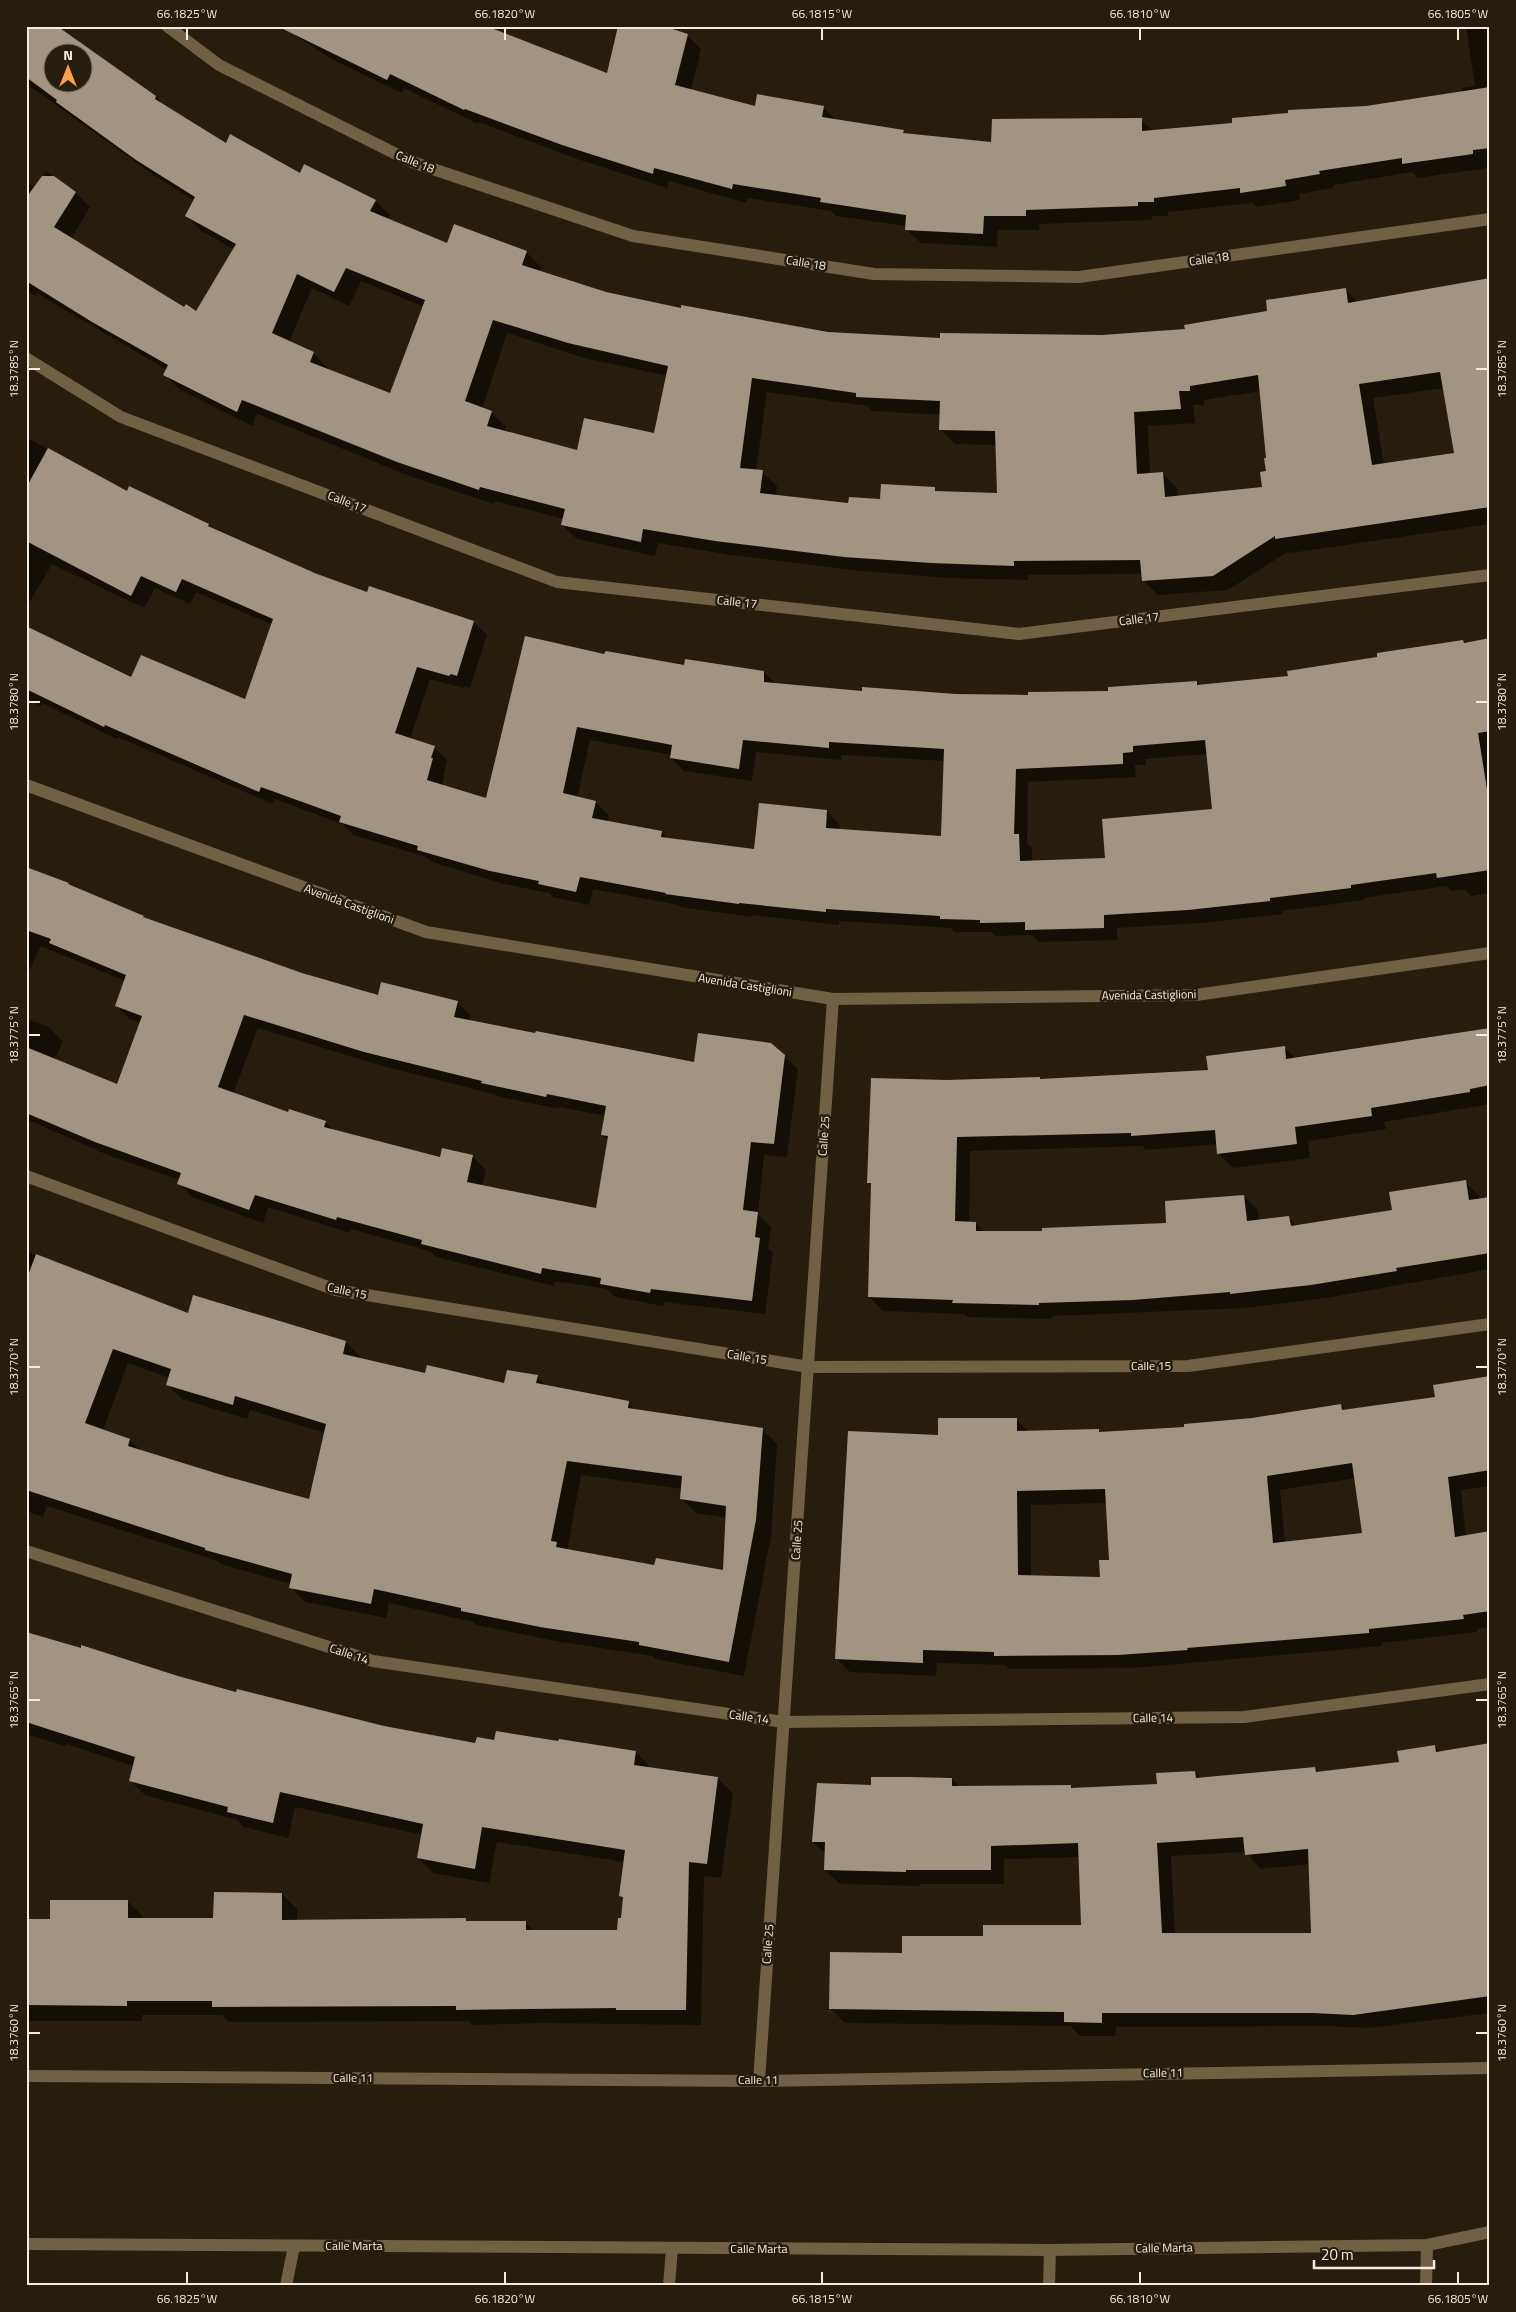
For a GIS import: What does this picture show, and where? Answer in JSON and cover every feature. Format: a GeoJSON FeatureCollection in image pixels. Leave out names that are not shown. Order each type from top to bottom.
{"type":"FeatureCollection","features":[{"type":"Feature","properties":{"kind":"street","name":"Calle 18"},"geometry":{"type":"LineString","coordinates":[[167,26],[219,64],[412,162],[633,236],[874,274],[1079,277],[1490,219]]}},
{"type":"Feature","properties":{"kind":"street","name":"Calle 17"},"geometry":{"type":"LineString","coordinates":[[26,358],[121,417],[557,582],[1019,634],[1490,574]]}},
{"type":"Feature","properties":{"kind":"street","name":"Avenida Castiglioni"},"geometry":{"type":"LineString","coordinates":[[26,785],[426,932],[833,999],[1196,995],[1490,953]]}},
{"type":"Feature","properties":{"kind":"street","name":"Calle 25"},"geometry":{"type":"LineString","coordinates":[[759,2081],[833,999]]}},
{"type":"Feature","properties":{"kind":"street","name":"Calle 15"},"geometry":{"type":"LineString","coordinates":[[26,1176],[336,1290],[809,1367],[1188,1366],[1490,1324]]}},
{"type":"Feature","properties":{"kind":"street","name":"Calle 14"},"geometry":{"type":"LineString","coordinates":[[26,1551],[373,1661],[784,1722],[1244,1717],[1490,1684]]}},
{"type":"Feature","properties":{"kind":"street","name":"Calle 11"},"geometry":{"type":"LineString","coordinates":[[26,2076],[759,2081],[1490,2068]]}},
{"type":"Feature","properties":{"kind":"street","name":"Calle Marta"},"geometry":{"type":"LineString","coordinates":[[26,2244],[1050,2250],[1427,2245],[1490,2232]]}},
{"type":"Feature","properties":{"kind":"street"},"geometry":{"type":"LineString","coordinates":[[1426,2286],[1427,2245]]}},
{"type":"Feature","properties":{"kind":"street"},"geometry":{"type":"LineString","coordinates":[[286,2286],[294,2246]]}},
{"type":"Feature","properties":{"kind":"street"},"geometry":{"type":"LineString","coordinates":[[669,2286],[672,2248]]}},
{"type":"Feature","properties":{"kind":"street"},"geometry":{"type":"LineString","coordinates":[[1049,2286],[1050,2250]]}},
{"type":"Feature","properties":{"kind":"building"},"geometry":{"type":"Polygon","coordinates":[[[26,26],[57,26],[80,42],[42,42],[42,89],[26,77],[26,26]]]}},
{"type":"Feature","properties":{"kind":"building"},"geometry":{"type":"Polygon","coordinates":[[[277,26],[486,26],[607,73],[618,26],[663,26],[688,34],[675,85],[755,106],[757,94],[824,106],[822,117],[904,130],[903,133],[991,142],[992,119],[1142,118],[1142,131],[1232,123],[1232,118],[1288,113],[1288,110],[1366,106],[1490,87],[1490,148],[1473,150],[1473,154],[1402,164],[1402,158],[1319,171],[1320,174],[1285,180],[1286,186],[1240,193],[1240,188],[1154,198],[1154,202],[1138,202],[1138,206],[1026,210],[1026,216],[984,216],[983,234],[905,230],[906,215],[820,202],[821,198],[733,184],[732,189],[654,168],[653,174],[562,145],[464,110],[390,74],[387,80],[277,26]]]}},
{"type":"Feature","properties":{"kind":"building"},"geometry":{"type":"Polygon","coordinates":[[[92,51],[156,96],[155,99],[226,143],[230,134],[300,173],[304,164],[376,200],[370,211],[447,243],[454,224],[527,251],[522,265],[606,292],[681,308],[681,305],[828,332],[940,338],[940,333],[1102,335],[1185,329],[1184,325],[1267,311],[1266,300],[1346,288],[1348,303],[1490,278],[1490,507],[1275,539],[1275,536],[1213,576],[1142,581],[1140,560],[1014,561],[1014,566],[931,563],[844,557],[715,541],[643,529],[641,542],[561,525],[565,509],[480,487],[479,490],[397,462],[242,400],[237,412],[163,375],[168,365],[92,322],[26,281],[26,198],[42,176],[54,176],[76,192],[54,227],[184,307],[186,304],[196,311],[236,244],[185,216],[195,197],[136,160],[56,102],[57,100],[46,92],[92,92],[92,51]],[[346,268],[334,292],[297,274],[272,333],[314,352],[310,362],[390,393],[425,300],[346,268]],[[493,320],[465,401],[492,411],[487,426],[577,450],[584,418],[654,433],[668,366],[568,343],[493,320]],[[1440,372],[1359,384],[1372,465],[1454,453],[1440,372]],[[1258,375],[1190,386],[1190,391],[1179,391],[1181,409],[1134,412],[1137,474],[1163,472],[1165,497],[1262,487],[1260,472],[1266,471],[1264,458],[1266,458],[1258,375]],[[752,378],[740,468],[763,470],[760,493],[848,503],[849,497],[880,499],[881,484],[935,487],[935,491],[997,493],[995,431],[939,430],[940,401],[856,397],[856,393],[752,378]]]}},
{"type":"Feature","properties":{"kind":"building"},"geometry":{"type":"Polygon","coordinates":[[[48,448],[127,491],[129,486],[209,524],[208,526],[317,574],[367,592],[369,586],[474,621],[457,676],[451,674],[449,676],[417,667],[395,733],[435,746],[427,780],[486,798],[525,636],[604,654],[606,651],[684,665],[685,659],[764,671],[764,682],[862,691],[862,687],[956,694],[1028,695],[1028,692],[1108,691],[1108,687],[1197,681],[1197,685],[1288,676],[1287,671],[1377,657],[1377,653],[1463,640],[1464,643],[1490,638],[1490,731],[1478,733],[1490,808],[1490,870],[1437,878],[1436,873],[1351,885],[1351,888],[1270,898],[1270,901],[1188,910],[1104,915],[1104,928],[1025,930],[1025,922],[980,923],[980,920],[940,919],[940,916],[826,909],[826,912],[739,904],[665,894],[580,877],[576,892],[538,884],[539,881],[490,871],[417,850],[418,846],[339,822],[341,816],[261,787],[259,792],[105,725],[104,727],[26,689],[26,626],[131,677],[141,655],[245,699],[273,619],[182,579],[176,592],[141,576],[131,596],[26,541],[26,488],[48,448]],[[577,727],[563,793],[596,801],[592,818],[662,831],[661,837],[754,849],[759,803],[827,810],[826,828],[941,836],[944,749],[829,742],[829,748],[743,740],[739,769],[670,758],[672,745],[577,727]],[[1205,740],[1133,746],[1133,752],[1123,753],[1123,764],[1016,769],[1014,834],[1019,834],[1020,861],[1105,858],[1102,819],[1212,809],[1205,740]]]}},
{"type":"Feature","properties":{"kind":"building"},"geometry":{"type":"Polygon","coordinates":[[[26,867],[69,883],[143,917],[302,973],[378,995],[381,982],[458,1001],[454,1017],[694,1062],[698,1033],[771,1043],[785,1055],[774,1144],[751,1142],[743,1210],[758,1212],[755,1237],[760,1238],[752,1301],[651,1289],[650,1293],[600,1284],[601,1278],[542,1268],[541,1274],[421,1244],[422,1240],[337,1217],[336,1220],[255,1195],[249,1210],[177,1184],[181,1173],[95,1142],[26,1113],[26,1047],[117,1084],[142,1016],[115,1006],[126,975],[49,943],[51,939],[26,930],[26,867]],[[244,1015],[218,1087],[288,1112],[289,1109],[326,1121],[324,1127],[440,1157],[442,1148],[473,1155],[467,1182],[596,1208],[608,1136],[601,1135],[606,1106],[547,1094],[546,1097],[481,1083],[482,1081],[364,1052],[244,1015]]]}},
{"type":"Feature","properties":{"kind":"building"},"geometry":{"type":"Polygon","coordinates":[[[1490,1028],[1490,1085],[1470,1089],[1470,1092],[1371,1108],[1372,1116],[1295,1127],[1297,1144],[1217,1154],[1215,1130],[1131,1136],[1131,1133],[957,1137],[955,1221],[976,1222],[976,1231],[1042,1231],[1042,1228],[1166,1223],[1165,1201],[1244,1195],[1247,1221],[1289,1216],[1291,1226],[1392,1210],[1389,1192],[1466,1180],[1469,1200],[1490,1197],[1490,1253],[1396,1268],[1397,1271],[1311,1285],[1230,1294],[1230,1292],[1133,1300],[1039,1303],[1039,1305],[952,1303],[953,1300],[868,1297],[871,1183],[867,1183],[871,1078],[947,1080],[1040,1077],[1040,1079],[1208,1070],[1206,1056],[1285,1046],[1286,1059],[1490,1028]]]}},
{"type":"Feature","properties":{"kind":"building"},"geometry":{"type":"Polygon","coordinates":[[[36,1254],[188,1313],[193,1295],[346,1341],[343,1354],[425,1373],[427,1365],[504,1383],[507,1370],[538,1375],[536,1383],[629,1401],[628,1408],[763,1428],[756,1520],[729,1662],[639,1645],[639,1642],[540,1627],[461,1611],[461,1608],[374,1589],[371,1604],[289,1588],[292,1574],[205,1550],[205,1548],[26,1490],[26,1281],[36,1254]],[[113,1349],[85,1423],[130,1439],[128,1446],[225,1476],[309,1499],[326,1424],[235,1396],[233,1405],[166,1385],[171,1369],[113,1349]],[[567,1461],[551,1541],[557,1542],[556,1547],[654,1565],[656,1558],[723,1570],[726,1506],[680,1499],[682,1476],[567,1461]]]}},
{"type":"Feature","properties":{"kind":"building"},"geometry":{"type":"Polygon","coordinates":[[[1490,1376],[1490,1470],[1448,1477],[1455,1537],[1490,1531],[1490,1611],[1463,1615],[1464,1619],[1369,1629],[1369,1633],[1187,1648],[1188,1650],[1118,1655],[994,1656],[994,1652],[923,1650],[923,1663],[835,1659],[848,1431],[938,1435],[938,1418],[1017,1418],[1017,1431],[1099,1429],[1099,1432],[1184,1427],[1184,1424],[1252,1418],[1341,1404],[1342,1410],[1435,1397],[1433,1385],[1490,1376]],[[1352,1463],[1267,1476],[1273,1543],[1362,1533],[1352,1463]],[[1105,1489],[1017,1491],[1018,1575],[1100,1577],[1099,1560],[1109,1560],[1105,1489]]]}},
{"type":"Feature","properties":{"kind":"building"},"geometry":{"type":"Polygon","coordinates":[[[26,1632],[81,1648],[81,1645],[178,1676],[236,1692],[237,1689],[384,1726],[475,1743],[477,1737],[494,1740],[496,1731],[558,1741],[559,1739],[636,1751],[634,1765],[718,1777],[707,1864],[689,1862],[686,2010],[616,2010],[616,2008],[456,2010],[456,2006],[212,2007],[212,2001],[127,2001],[127,2006],[26,2005],[26,1919],[50,1919],[50,1900],[128,1900],[128,1918],[213,1918],[214,1892],[282,1893],[282,1920],[466,1918],[466,1921],[526,1921],[526,1930],[617,1930],[618,1918],[621,1918],[623,1897],[619,1896],[625,1850],[482,1827],[475,1869],[417,1858],[423,1824],[280,1792],[273,1823],[227,1812],[228,1807],[129,1781],[135,1757],[26,1722],[26,1632]]]}},
{"type":"Feature","properties":{"kind":"building"},"geometry":{"type":"Polygon","coordinates":[[[1490,1743],[1490,1996],[1353,2015],[1313,2013],[1102,2013],[1102,2023],[1064,2022],[1064,2012],[829,2009],[830,1952],[902,1953],[902,1936],[983,1936],[983,1925],[1081,1925],[1078,1843],[991,1846],[991,1870],[906,1870],[906,1872],[824,1870],[825,1842],[812,1842],[817,1783],[871,1785],[871,1777],[909,1777],[952,1778],[952,1786],[1071,1785],[1071,1788],[1157,1784],[1156,1773],[1195,1771],[1196,1778],[1315,1767],[1316,1772],[1399,1762],[1397,1751],[1435,1745],[1436,1752],[1490,1743]],[[1243,1837],[1157,1843],[1162,1933],[1311,1933],[1308,1849],[1245,1855],[1243,1837]]]}}]}
